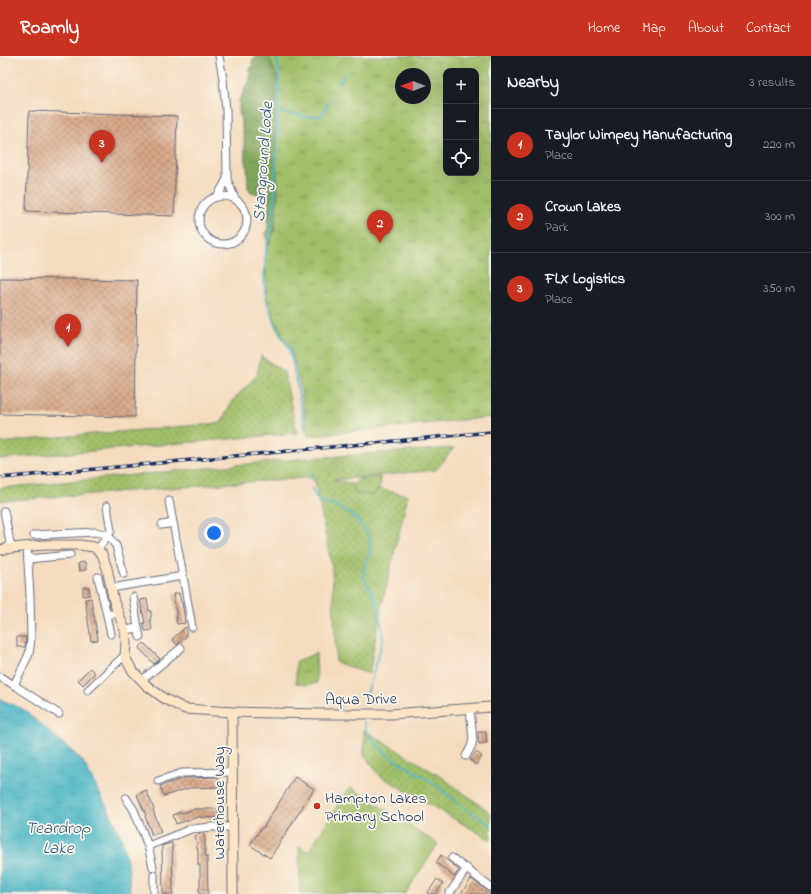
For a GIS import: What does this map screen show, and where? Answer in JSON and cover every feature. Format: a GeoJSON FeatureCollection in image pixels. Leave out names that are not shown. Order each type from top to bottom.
{"type":"FeatureCollection","features":[{"type":"Feature","properties":{"kind":"street"},"geometry":{"type":"LineString","coordinates":[[219,56],[226,110],[227,179],[235,199]]}},
{"type":"Feature","properties":{"kind":"street"},"geometry":{"type":"LineString","coordinates":[[217,197],[227,179]]}},
{"type":"Feature","properties":{"kind":"street"},"geometry":{"type":"LineString","coordinates":[[226,196],[235,199],[244,207],[248,219],[245,231],[238,240],[226,245],[214,243],[204,236],[199,225],[200,213],[206,202],[217,197],[226,196]]}},
{"type":"Feature","properties":{"kind":"street"},"geometry":{"type":"LineString","coordinates":[[169,501],[192,628]]}},
{"type":"Feature","properties":{"kind":"street"},"geometry":{"type":"LineString","coordinates":[[97,550],[111,531],[107,506]]}},
{"type":"Feature","properties":{"kind":"street"},"geometry":{"type":"LineString","coordinates":[[4,511],[11,548]]}},
{"type":"Feature","properties":{"kind":"street"},"geometry":{"type":"LineString","coordinates":[[162,525],[173,523]]}},
{"type":"Feature","properties":{"kind":"street"},"geometry":{"type":"LineString","coordinates":[[34,535],[96,532],[108,535],[116,546],[124,574]]}},
{"type":"Feature","properties":{"kind":"street"},"geometry":{"type":"LineString","coordinates":[[0,550],[44,545],[79,545],[94,548],[102,554],[107,568],[114,602],[125,630],[125,655],[88,690]]}},
{"type":"Feature","properties":{"kind":"street"},"geometry":{"type":"LineString","coordinates":[[14,684],[29,654],[31,639],[27,547]]}},
{"type":"Feature","properties":{"kind":"street"},"geometry":{"type":"LineString","coordinates":[[28,559],[70,555]]}},
{"type":"Feature","properties":{"kind":"street"},"geometry":{"type":"LineString","coordinates":[[111,588],[183,576]]}},
{"type":"Feature","properties":{"kind":"street"},"geometry":{"type":"LineString","coordinates":[[98,577],[111,634]]}},
{"type":"Feature","properties":{"kind":"street"},"geometry":{"type":"LineString","coordinates":[[133,597],[140,637]]}},
{"type":"Feature","properties":{"kind":"street"},"geometry":{"type":"LineString","coordinates":[[107,615],[118,613]]}},
{"type":"Feature","properties":{"kind":"street"},"geometry":{"type":"LineString","coordinates":[[125,630],[138,628]]}},
{"type":"Feature","properties":{"kind":"street"},"geometry":{"type":"LineString","coordinates":[[142,680],[181,648]]}},
{"type":"Feature","properties":{"kind":"street","name":"Aqua Drive"},"geometry":{"type":"LineString","coordinates":[[125,655],[132,670],[146,685],[165,699],[185,709],[232,712],[390,714],[491,707]]}},
{"type":"Feature","properties":{"kind":"street"},"geometry":{"type":"LineString","coordinates":[[0,677],[14,684],[59,714]]}},
{"type":"Feature","properties":{"kind":"street"},"geometry":{"type":"LineString","coordinates":[[466,756],[473,740],[470,708]]}},
{"type":"Feature","properties":{"kind":"street","name":"Waterhouse Way"},"geometry":{"type":"LineString","coordinates":[[232,712],[233,894]]}},
{"type":"Feature","properties":{"kind":"street"},"geometry":{"type":"LineString","coordinates":[[158,781],[182,773],[232,772]]}},
{"type":"Feature","properties":{"kind":"street"},"geometry":{"type":"LineString","coordinates":[[126,798],[134,810],[148,846],[153,871],[154,894]]}},
{"type":"Feature","properties":{"kind":"street"},"geometry":{"type":"LineString","coordinates":[[148,846],[191,829],[233,827]]}},
{"type":"Feature","properties":{"kind":"street"},"geometry":{"type":"LineString","coordinates":[[452,858],[490,887]]}},
{"type":"Feature","properties":{"kind":"street"},"geometry":{"type":"LineString","coordinates":[[449,894],[467,868]]}},
{"type":"Feature","properties":{"kind":"green space"},"geometry":{"type":"Polygon","coordinates":[[[256,56],[295,56],[303,63],[267,281],[265,268],[267,268],[270,250],[266,234],[268,229],[269,190],[267,184],[262,181],[258,185],[259,194],[251,192],[248,188],[244,139],[239,111],[239,100],[250,80],[249,69],[252,67],[252,61],[256,56]]]}},
{"type":"Feature","properties":{"kind":"green space"},"geometry":{"type":"Polygon","coordinates":[[[269,56],[491,56],[491,417],[308,436],[301,389],[290,346],[281,334],[267,301],[265,256],[275,230],[278,193],[275,130],[277,77],[269,56]]]}},
{"type":"Feature","properties":{"kind":"green space"},"geometry":{"type":"Polygon","coordinates":[[[261,356],[284,372],[297,433],[0,459],[0,443],[221,423],[232,401],[257,375],[261,356]]]}},
{"type":"Feature","properties":{"kind":"green space"},"geometry":{"type":"Polygon","coordinates":[[[454,448],[436,470],[333,480],[408,495],[380,613],[369,674],[336,662],[332,568],[314,477],[0,501],[0,488],[309,458],[454,448]]]}},
{"type":"Feature","properties":{"kind":"green space"},"geometry":{"type":"Polygon","coordinates":[[[380,477],[380,486],[374,495],[356,494],[353,487],[358,479],[380,477]]]}},
{"type":"Feature","properties":{"kind":"green space"},"geometry":{"type":"Polygon","coordinates":[[[316,653],[317,683],[305,685],[296,683],[296,662],[316,653]]]}},
{"type":"Feature","properties":{"kind":"green space"},"geometry":{"type":"Polygon","coordinates":[[[364,730],[440,776],[491,813],[491,840],[380,776],[364,755],[364,730]]]}},
{"type":"Feature","properties":{"kind":"green space"},"geometry":{"type":"Polygon","coordinates":[[[350,787],[438,844],[405,894],[300,894],[299,846],[308,852],[350,787]]]}},
{"type":"Feature","properties":{"kind":"water","name":"Teardrop Lake"},"geometry":{"type":"Polygon","coordinates":[[[0,699],[23,709],[82,760],[121,836],[129,870],[130,894],[0,894],[0,699]]]}},
{"type":"Feature","properties":{"kind":"building"},"geometry":{"type":"Polygon","coordinates":[[[29,111],[177,116],[174,216],[26,211],[29,111]]]}},
{"type":"Feature","properties":{"kind":"building"},"geometry":{"type":"Polygon","coordinates":[[[0,278],[137,280],[135,417],[0,414],[0,278]]]}},
{"type":"Feature","properties":{"kind":"building"},"geometry":{"type":"Polygon","coordinates":[[[85,562],[86,570],[79,571],[78,563],[85,562]]]}},
{"type":"Feature","properties":{"kind":"building"},"geometry":{"type":"Polygon","coordinates":[[[83,587],[89,587],[90,595],[83,596],[83,587]]]}},
{"type":"Feature","properties":{"kind":"building"},"geometry":{"type":"Polygon","coordinates":[[[179,593],[185,623],[177,624],[173,594],[179,593]]]}},
{"type":"Feature","properties":{"kind":"building"},"geometry":{"type":"Polygon","coordinates":[[[91,598],[98,640],[91,641],[85,599],[91,598]]]}},
{"type":"Feature","properties":{"kind":"building"},"geometry":{"type":"Polygon","coordinates":[[[147,599],[149,611],[151,611],[150,618],[152,630],[145,631],[143,623],[145,623],[140,600],[147,599]]]}},
{"type":"Feature","properties":{"kind":"building"},"geometry":{"type":"Polygon","coordinates":[[[186,627],[186,637],[177,645],[172,639],[186,627]]]}},
{"type":"Feature","properties":{"kind":"building"},"geometry":{"type":"Polygon","coordinates":[[[17,637],[26,637],[25,647],[17,647],[17,637]]]}},
{"type":"Feature","properties":{"kind":"building"},"geometry":{"type":"Polygon","coordinates":[[[144,643],[160,659],[154,664],[139,648],[144,643]]]}},
{"type":"Feature","properties":{"kind":"building"},"geometry":{"type":"Polygon","coordinates":[[[90,668],[95,673],[83,685],[78,680],[90,668]]]}},
{"type":"Feature","properties":{"kind":"building"},"geometry":{"type":"Polygon","coordinates":[[[478,732],[486,732],[487,743],[479,744],[478,732]]]}},
{"type":"Feature","properties":{"kind":"building"},"geometry":{"type":"Polygon","coordinates":[[[476,752],[482,756],[476,765],[470,760],[476,752]]]}},
{"type":"Feature","properties":{"kind":"building"},"geometry":{"type":"Polygon","coordinates":[[[218,777],[218,787],[189,788],[164,796],[160,786],[185,778],[218,777]]]}},
{"type":"Feature","properties":{"kind":"building"},"geometry":{"type":"Polygon","coordinates":[[[295,777],[314,789],[270,858],[250,845],[262,827],[263,828],[295,777]]]}},
{"type":"Feature","properties":{"kind":"building"},"geometry":{"type":"Polygon","coordinates":[[[146,790],[161,832],[152,835],[145,816],[146,815],[137,795],[146,790]]]}},
{"type":"Feature","properties":{"kind":"building"},"geometry":{"type":"Polygon","coordinates":[[[195,809],[218,809],[218,818],[198,817],[176,824],[173,815],[195,809]]]}},
{"type":"Feature","properties":{"kind":"building"},"geometry":{"type":"Polygon","coordinates":[[[203,833],[205,839],[205,856],[207,856],[208,894],[199,894],[200,865],[198,865],[198,849],[195,836],[203,833]]]}},
{"type":"Feature","properties":{"kind":"building"},"geometry":{"type":"Polygon","coordinates":[[[172,843],[173,894],[163,894],[162,846],[172,843]]]}},
{"type":"Feature","properties":{"kind":"building"},"geometry":{"type":"Polygon","coordinates":[[[441,855],[459,870],[454,877],[436,863],[441,855]]]}},
{"type":"Feature","properties":{"kind":"building"},"geometry":{"type":"Polygon","coordinates":[[[437,879],[443,884],[436,894],[427,894],[437,879]]]}},
{"type":"Feature","properties":{"kind":"building"},"geometry":{"type":"Polygon","coordinates":[[[471,879],[489,892],[491,894],[461,894],[471,879]]]}},
{"type":"Feature","properties":{"kind":"waterway","name":"Stanground Lode"},"geometry":{"type":"LineString","coordinates":[[265,293],[264,279],[266,248],[274,210],[279,92],[279,71],[276,56]]}},
{"type":"Feature","properties":{"kind":"waterway"},"geometry":{"type":"LineString","coordinates":[[339,83],[345,74]]}},
{"type":"Feature","properties":{"kind":"waterway"},"geometry":{"type":"LineString","coordinates":[[280,112],[306,117],[321,116],[331,99]]}},
{"type":"Feature","properties":{"kind":"waterway","name":"Stanground Lode"},"geometry":{"type":"LineString","coordinates":[[266,298],[276,326],[289,348],[305,430]]}},
{"type":"Feature","properties":{"kind":"waterway"},"geometry":{"type":"LineString","coordinates":[[311,471],[312,480]]}},
{"type":"Feature","properties":{"kind":"waterway","name":"Stanground Lode"},"geometry":{"type":"LineString","coordinates":[[312,488],[317,499],[335,505],[357,520],[370,539],[370,553],[365,564],[363,575],[375,599],[379,612],[383,640],[364,704]]}},
{"type":"Feature","properties":{"kind":"waterway","name":"Stanground Lode"},"geometry":{"type":"LineString","coordinates":[[364,722],[366,730],[371,738],[390,757],[433,783],[460,805],[491,825]]}},
{"type":"Feature","properties":{"kind":"railway"},"geometry":{"type":"LineString","coordinates":[[0,478],[491,432]]}},
{"type":"Feature","properties":{"kind":"place","name":"FLX Logistics"},"geometry":{"type":"Point","coordinates":[102,163]}},
{"type":"Feature","properties":{"kind":"place","name":"Crown Lakes"},"geometry":{"type":"Point","coordinates":[380,243]}},
{"type":"Feature","properties":{"kind":"place","name":"Taylor Wimpey Manufacturing"},"geometry":{"type":"Point","coordinates":[68,347]}},
{"type":"Feature","properties":{"kind":"place","name":"Hampton Lakes Primary School"},"geometry":{"type":"Point","coordinates":[317,806]}}]}
